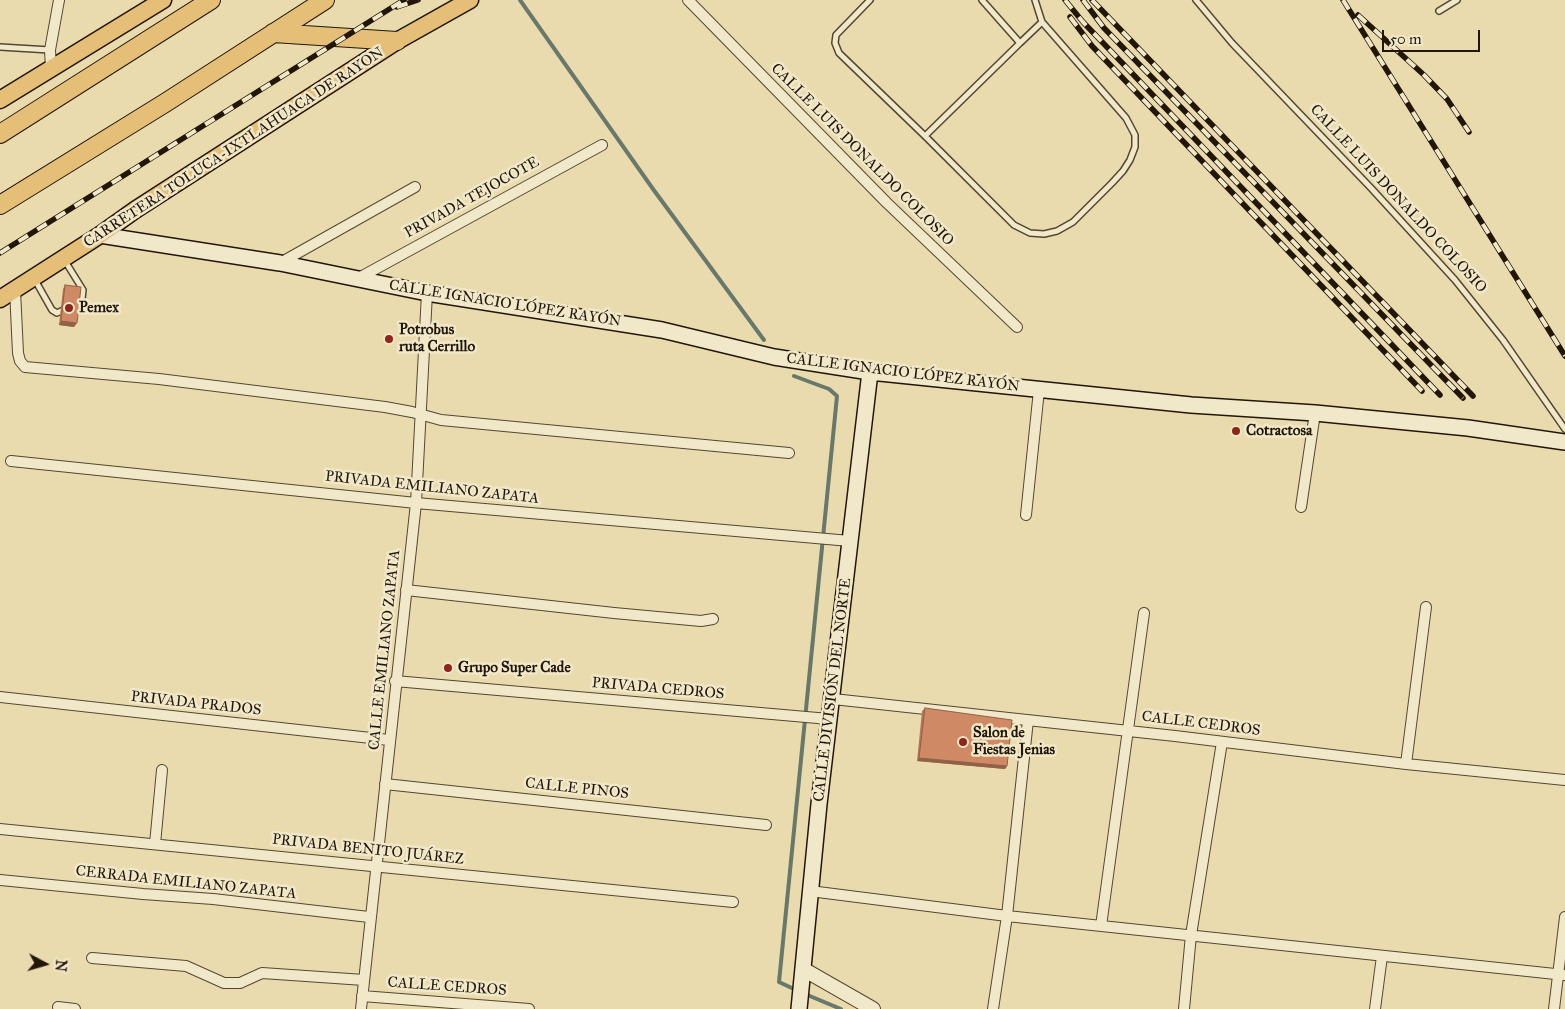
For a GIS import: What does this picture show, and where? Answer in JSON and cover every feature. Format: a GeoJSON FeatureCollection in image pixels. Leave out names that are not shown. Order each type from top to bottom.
{"type":"FeatureCollection","features":[{"type":"Feature","properties":{"kind":"highway"},"geometry":{"type":"LineString","coordinates":[[0,134],[211,0]]}},
{"type":"Feature","properties":{"kind":"highway"},"geometry":{"type":"LineString","coordinates":[[0,205],[324,0]]}},
{"type":"Feature","properties":{"kind":"highway"},"geometry":{"type":"LineString","coordinates":[[273,33],[396,41]]}},
{"type":"Feature","properties":{"kind":"main road"},"geometry":{"type":"LineString","coordinates":[[0,100],[163,0]]}},
{"type":"Feature","properties":{"kind":"main road","name":"CARRETERA TOLUCA-IXTLAHUACA DE RAYON"},"geometry":{"type":"LineString","coordinates":[[0,299],[396,41],[470,0]]}},
{"type":"Feature","properties":{"kind":"main road","name":"CALLE IGNACIO LÓPEZ RAYÓN"},"geometry":{"type":"LineString","coordinates":[[100,235],[280,263],[428,293],[662,330],[774,357],[870,372],[1191,405],[1315,413],[1468,428],[1565,442]]}},
{"type":"Feature","properties":{"kind":"main road","name":"CALLE DIVISIÓN DEL NORTE"},"geometry":{"type":"LineString","coordinates":[[800,1004],[824,718],[832,699],[842,541],[870,372]]}},
{"type":"Feature","properties":{"kind":"street"},"geometry":{"type":"LineString","coordinates":[[51,68],[50,50],[59,0]]}},
{"type":"Feature","properties":{"kind":"street","name":"CALLE LUIS DONALDO COLOSIO"},"geometry":{"type":"LineString","coordinates":[[688,0],[887,203],[1017,327]]}},
{"type":"Feature","properties":{"kind":"street","name":"PRIVADA TEJOCOTE"},"geometry":{"type":"LineString","coordinates":[[357,279],[602,144]]}},
{"type":"Feature","properties":{"kind":"street"},"geometry":{"type":"LineString","coordinates":[[280,263],[415,187]]}},
{"type":"Feature","properties":{"kind":"street"},"geometry":{"type":"LineString","coordinates":[[15,290],[18,354],[20,361],[25,367],[160,379],[385,407],[442,420],[789,453]]}},
{"type":"Feature","properties":{"kind":"street","name":"CALLE EMILIANO ZAPATA"},"geometry":{"type":"LineString","coordinates":[[361,1009],[395,681],[416,503],[428,293]]}},
{"type":"Feature","properties":{"kind":"street"},"geometry":{"type":"LineString","coordinates":[[1026,515],[1039,390]]}},
{"type":"Feature","properties":{"kind":"street"},"geometry":{"type":"LineString","coordinates":[[1301,508],[1315,413]]}},
{"type":"Feature","properties":{"kind":"street","name":"PRIVADA EMILIANO ZAPATA"},"geometry":{"type":"LineString","coordinates":[[12,461],[416,503],[842,541]]}},
{"type":"Feature","properties":{"kind":"street"},"geometry":{"type":"LineString","coordinates":[[406,590],[614,614],[701,621],[713,619]]}},
{"type":"Feature","properties":{"kind":"street"},"geometry":{"type":"LineString","coordinates":[[1406,764],[1426,607]]}},
{"type":"Feature","properties":{"kind":"street"},"geometry":{"type":"LineString","coordinates":[[1101,926],[1144,613]]}},
{"type":"Feature","properties":{"kind":"street","name":"PRIVADA CEDROS"},"geometry":{"type":"LineString","coordinates":[[395,681],[824,718]]}},
{"type":"Feature","properties":{"kind":"street","name":"PRIVADA PRADOS"},"geometry":{"type":"LineString","coordinates":[[0,697],[389,740]]}},
{"type":"Feature","properties":{"kind":"street","name":"CALLE CEDROS"},"geometry":{"type":"LineString","coordinates":[[832,699],[1128,731],[1406,764],[1565,780]]}},
{"type":"Feature","properties":{"kind":"street"},"geometry":{"type":"LineString","coordinates":[[994,1009],[1028,720]]}},
{"type":"Feature","properties":{"kind":"street"},"geometry":{"type":"LineString","coordinates":[[1184,1009],[1191,935],[1222,742]]}},
{"type":"Feature","properties":{"kind":"street"},"geometry":{"type":"LineString","coordinates":[[155,844],[162,770]]}},
{"type":"Feature","properties":{"kind":"street","name":"CALLE PINOS"},"geometry":{"type":"LineString","coordinates":[[385,784],[766,824]]}},
{"type":"Feature","properties":{"kind":"street","name":"PRIVADA BENITO JUÁREZ"},"geometry":{"type":"LineString","coordinates":[[0,829],[733,902]]}},
{"type":"Feature","properties":{"kind":"street","name":"CERRADA EMILIANO ZAPATA"},"geometry":{"type":"LineString","coordinates":[[0,880],[213,899],[370,917]]}},
{"type":"Feature","properties":{"kind":"street"},"geometry":{"type":"LineString","coordinates":[[810,891],[1006,916],[1561,974]]}},
{"type":"Feature","properties":{"kind":"street"},"geometry":{"type":"LineString","coordinates":[[1554,1009],[1561,974],[1565,917]]}},
{"type":"Feature","properties":{"kind":"street"},"geometry":{"type":"LineString","coordinates":[[1375,1009],[1382,956]]}},
{"type":"Feature","properties":{"kind":"street"},"geometry":{"type":"LineString","coordinates":[[92,958],[186,966],[224,983],[240,983],[262,973],[364,980]]}},
{"type":"Feature","properties":{"kind":"street"},"geometry":{"type":"LineString","coordinates":[[803,975],[873,1009]]}},
{"type":"Feature","properties":{"kind":"street","name":"CALLE CEDROS"},"geometry":{"type":"LineString","coordinates":[[362,996],[529,1009]]}},
{"type":"Feature","properties":{"kind":"street"},"geometry":{"type":"LineString","coordinates":[[58,1007],[75,1009]]}},
{"type":"Feature","properties":{"kind":"lane"},"geometry":{"type":"LineString","coordinates":[[870,0],[836,35],[836,47],[839,53],[1014,225],[1030,233],[1044,234],[1057,231],[1081,214],[1123,171],[1135,147],[1135,135],[1126,118],[1042,22],[1035,0]]}},
{"type":"Feature","properties":{"kind":"lane"},"geometry":{"type":"LineString","coordinates":[[982,0],[1020,43]]}},
{"type":"Feature","properties":{"kind":"lane","name":"CALLE LUIS DONALDO COLOSIO"},"geometry":{"type":"LineString","coordinates":[[1196,0],[1232,43],[1371,188],[1455,280],[1502,340],[1565,429]]}},
{"type":"Feature","properties":{"kind":"lane"},"geometry":{"type":"LineString","coordinates":[[1439,11],[1457,0]]}},
{"type":"Feature","properties":{"kind":"lane"},"geometry":{"type":"LineString","coordinates":[[925,136],[1042,22]]}},
{"type":"Feature","properties":{"kind":"lane"},"geometry":{"type":"LineString","coordinates":[[0,47],[50,50]]}},
{"type":"Feature","properties":{"kind":"lane"},"geometry":{"type":"LineString","coordinates":[[34,277],[54,312],[60,312],[82,299],[83,290],[64,259]]}},
{"type":"Feature","properties":{"kind":"building","name":"Pemex"},"geometry":{"type":"Polygon","coordinates":[[[65,285],[81,287],[77,323],[61,321],[65,285]]]}},
{"type":"Feature","properties":{"kind":"building","name":"Salon de Fiestas Jenias"},"geometry":{"type":"Polygon","coordinates":[[[925,708],[1012,720],[1007,766],[919,758],[925,708]]]}},
{"type":"Feature","properties":{"kind":"waterway"},"geometry":{"type":"LineString","coordinates":[[520,0],[653,189],[764,340]]}},
{"type":"Feature","properties":{"kind":"waterway"},"geometry":{"type":"LineString","coordinates":[[794,376],[829,389],[837,396],[779,982],[796,990]]}},
{"type":"Feature","properties":{"kind":"waterway"},"geometry":{"type":"LineString","coordinates":[[805,994],[841,1009]]}},
{"type":"Feature","properties":{"kind":"railway"},"geometry":{"type":"LineString","coordinates":[[0,253],[404,0]]}},
{"type":"Feature","properties":{"kind":"railway"},"geometry":{"type":"LineString","coordinates":[[397,7],[418,0]]}},
{"type":"Feature","properties":{"kind":"railway"},"geometry":{"type":"LineString","coordinates":[[1065,0],[1083,22],[1440,395]]}},
{"type":"Feature","properties":{"kind":"railway"},"geometry":{"type":"LineString","coordinates":[[1083,0],[1104,28],[1463,398]]}},
{"type":"Feature","properties":{"kind":"railway"},"geometry":{"type":"LineString","coordinates":[[1092,0],[1473,396]]}},
{"type":"Feature","properties":{"kind":"railway"},"geometry":{"type":"LineString","coordinates":[[1343,0],[1565,356]]}},
{"type":"Feature","properties":{"kind":"railway"},"geometry":{"type":"LineString","coordinates":[[1358,15],[1424,75],[1447,99],[1469,132]]}},
{"type":"Feature","properties":{"kind":"railway"},"geometry":{"type":"LineString","coordinates":[[1070,17],[1092,46],[1422,391]]}},
{"type":"Feature","properties":{"kind":"place","name":"Pemex"},"geometry":{"type":"Point","coordinates":[69,308]}},
{"type":"Feature","properties":{"kind":"place","name":"Potrobus ruta Cerrillo"},"geometry":{"type":"Point","coordinates":[389,339]}},
{"type":"Feature","properties":{"kind":"place","name":"Cotractosa"},"geometry":{"type":"Point","coordinates":[1236,431]}},
{"type":"Feature","properties":{"kind":"place","name":"Grupo Super Cade"},"geometry":{"type":"Point","coordinates":[448,668]}},
{"type":"Feature","properties":{"kind":"place","name":"Salon de Fiestas Jenias"},"geometry":{"type":"Point","coordinates":[963,742]}}]}
